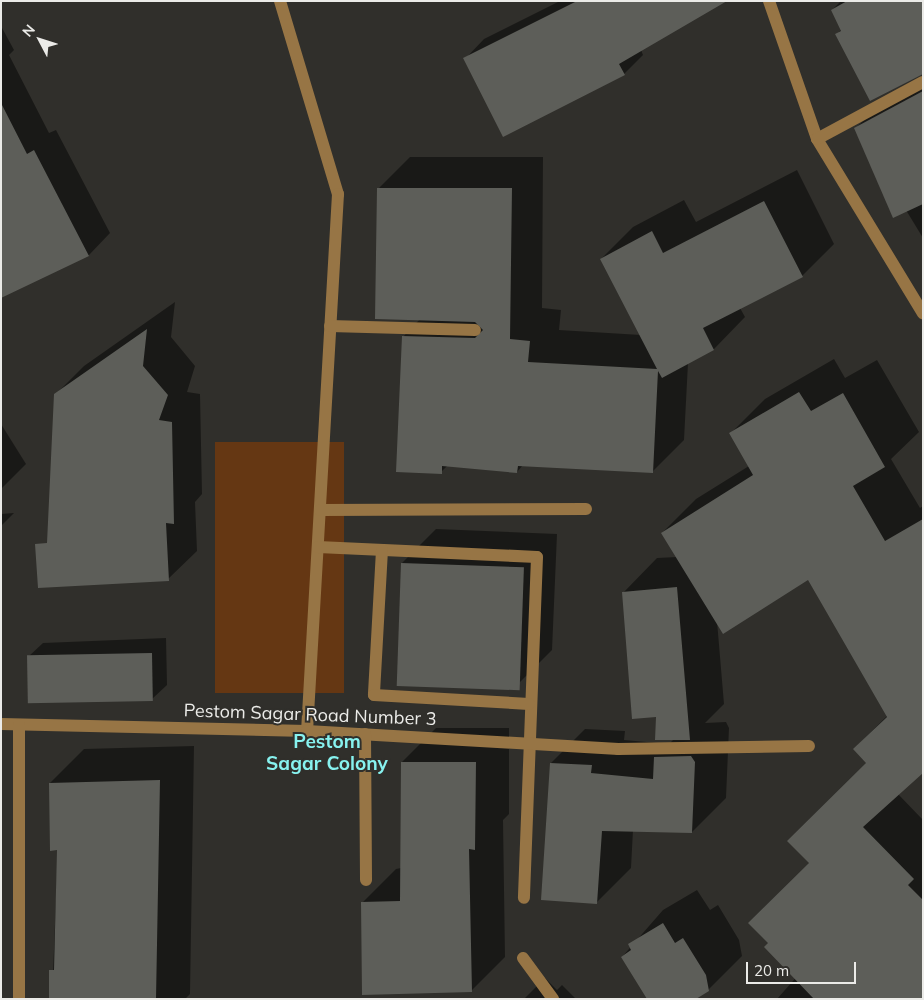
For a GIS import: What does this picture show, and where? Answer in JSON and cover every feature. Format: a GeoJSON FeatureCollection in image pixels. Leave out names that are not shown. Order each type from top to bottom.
{"type":"FeatureCollection","features":[{"type":"Feature","properties":{"kind":"street"},"geometry":{"type":"LineString","coordinates":[[280,1],[338,194],[307,731]]}},
{"type":"Feature","properties":{"kind":"street"},"geometry":{"type":"LineString","coordinates":[[770,1],[817,139],[923,313]]}},
{"type":"Feature","properties":{"kind":"street"},"geometry":{"type":"LineString","coordinates":[[817,139],[923,82]]}},
{"type":"Feature","properties":{"kind":"street"},"geometry":{"type":"LineString","coordinates":[[330,326],[475,330]]}},
{"type":"Feature","properties":{"kind":"street"},"geometry":{"type":"LineString","coordinates":[[320,510],[586,509]]}},
{"type":"Feature","properties":{"kind":"street"},"geometry":{"type":"LineString","coordinates":[[318,547],[537,557],[528,741],[524,898]]}},
{"type":"Feature","properties":{"kind":"street"},"geometry":{"type":"LineString","coordinates":[[382,550],[374,695],[530,704]]}},
{"type":"Feature","properties":{"kind":"street","name":"Pestom Sagar Road Number 3"},"geometry":{"type":"LineString","coordinates":[[1,724],[307,731],[528,741],[618,749],[809,746]]}},
{"type":"Feature","properties":{"kind":"street"},"geometry":{"type":"LineString","coordinates":[[19,724],[19,999]]}},
{"type":"Feature","properties":{"kind":"street"},"geometry":{"type":"LineString","coordinates":[[365,734],[366,880]]}},
{"type":"Feature","properties":{"kind":"street"},"geometry":{"type":"LineString","coordinates":[[523,958],[553,999]]}},
{"type":"Feature","properties":{"kind":"shaded area"},"geometry":{"type":"Polygon","coordinates":[[[215,442],[344,442],[344,693],[215,693],[215,442]]]}},
{"type":"Feature","properties":{"kind":"building"},"geometry":{"type":"Polygon","coordinates":[[[577,1],[727,1],[619,64],[625,75],[503,137],[463,58],[577,1]]]}},
{"type":"Feature","properties":{"kind":"building"},"geometry":{"type":"Polygon","coordinates":[[[847,1],[923,1],[923,74],[870,101],[835,34],[841,31],[831,10],[847,1]]]}},
{"type":"Feature","properties":{"kind":"building"},"geometry":{"type":"Polygon","coordinates":[[[923,91],[923,204],[893,218],[854,128],[923,91]]]}},
{"type":"Feature","properties":{"kind":"building"},"geometry":{"type":"Polygon","coordinates":[[[1,103],[27,154],[34,150],[89,256],[1,298],[1,103]]]}},
{"type":"Feature","properties":{"kind":"building"},"geometry":{"type":"Polygon","coordinates":[[[377,188],[512,188],[510,339],[530,341],[528,362],[657,369],[600,259],[652,231],[663,253],[764,201],[803,277],[703,328],[714,350],[662,378],[658,371],[653,473],[518,466],[517,473],[442,466],[442,474],[396,472],[402,336],[475,338],[483,330],[475,322],[375,319],[377,188]]]}},
{"type":"Feature","properties":{"kind":"building"},"geometry":{"type":"Polygon","coordinates":[[[147,329],[143,366],[168,395],[159,420],[172,422],[174,524],[166,523],[169,581],[38,588],[35,544],[47,543],[54,394],[147,329]]]}},
{"type":"Feature","properties":{"kind":"building"},"geometry":{"type":"Polygon","coordinates":[[[799,392],[811,411],[843,393],[885,467],[853,486],[885,541],[923,519],[923,773],[863,827],[914,879],[908,885],[923,900],[923,999],[814,999],[764,947],[768,943],[748,923],[809,863],[787,841],[866,763],[853,749],[887,717],[808,580],[723,634],[661,533],[753,475],[729,433],[799,392]]]}},
{"type":"Feature","properties":{"kind":"building"},"geometry":{"type":"Polygon","coordinates":[[[401,563],[524,567],[520,690],[397,686],[401,563]]]}},
{"type":"Feature","properties":{"kind":"building"},"geometry":{"type":"Polygon","coordinates":[[[677,587],[690,740],[655,740],[656,717],[632,719],[622,592],[677,587]]]}},
{"type":"Feature","properties":{"kind":"building"},"geometry":{"type":"Polygon","coordinates":[[[152,653],[153,701],[28,703],[27,655],[152,653]]]}},
{"type":"Feature","properties":{"kind":"building"},"geometry":{"type":"Polygon","coordinates":[[[691,756],[695,762],[692,833],[602,831],[597,904],[541,900],[550,763],[592,765],[591,773],[653,779],[654,757],[691,756]]]}},
{"type":"Feature","properties":{"kind":"building"},"geometry":{"type":"Polygon","coordinates":[[[401,762],[476,762],[475,850],[469,849],[472,992],[362,995],[361,902],[400,901],[401,762]]]}},
{"type":"Feature","properties":{"kind":"building"},"geometry":{"type":"Polygon","coordinates":[[[160,780],[156,999],[49,999],[49,970],[54,970],[57,850],[50,851],[49,783],[160,780]]]}},
{"type":"Feature","properties":{"kind":"building"},"geometry":{"type":"Polygon","coordinates":[[[663,923],[675,943],[683,938],[706,975],[709,991],[696,999],[647,999],[621,957],[631,950],[628,944],[663,923]]]}},
{"type":"Feature","properties":{"kind":"district","name":"Pestom Sagar Colony"},"geometry":{"type":"Point","coordinates":[327,753]}}]}
